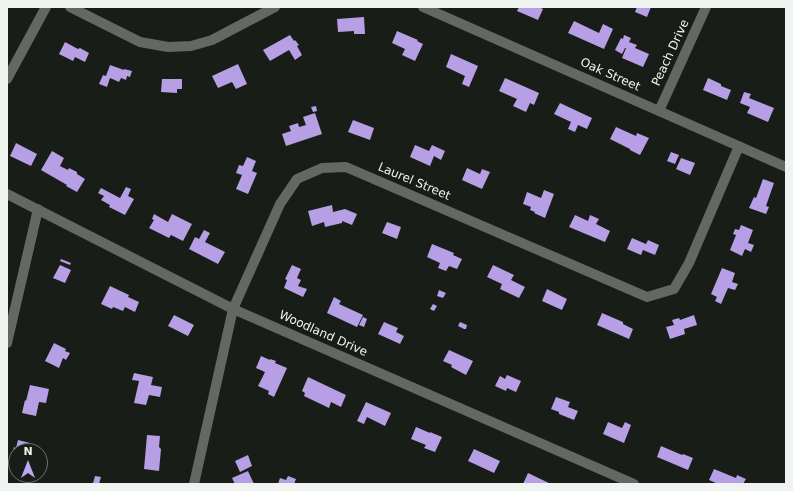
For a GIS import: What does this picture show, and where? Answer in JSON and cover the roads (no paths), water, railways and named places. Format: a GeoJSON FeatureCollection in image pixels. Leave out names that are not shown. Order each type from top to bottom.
{"type":"FeatureCollection","features":[{"type":"Feature","properties":{"kind":"street"},"geometry":{"type":"LineString","coordinates":[[7,79],[46,7]]}},
{"type":"Feature","properties":{"kind":"street"},"geometry":{"type":"LineString","coordinates":[[70,7],[140,42],[168,47],[191,46],[212,40],[275,7]]}},
{"type":"Feature","properties":{"kind":"street","name":"Oak Street"},"geometry":{"type":"LineString","coordinates":[[423,7],[786,167]]}},
{"type":"Feature","properties":{"kind":"street","name":"Peach Drive"},"geometry":{"type":"LineString","coordinates":[[659,111],[706,7]]}},
{"type":"Feature","properties":{"kind":"street","name":"Laurel Street"},"geometry":{"type":"LineString","coordinates":[[194,484],[233,309],[280,204],[297,179],[322,168],[346,167],[647,297],[674,289],[690,263],[739,146]]}},
{"type":"Feature","properties":{"kind":"street","name":"Woodland Drive"},"geometry":{"type":"LineString","coordinates":[[7,194],[233,309],[634,484]]}},
{"type":"Feature","properties":{"kind":"street"},"geometry":{"type":"LineString","coordinates":[[7,342],[38,209]]}}]}
